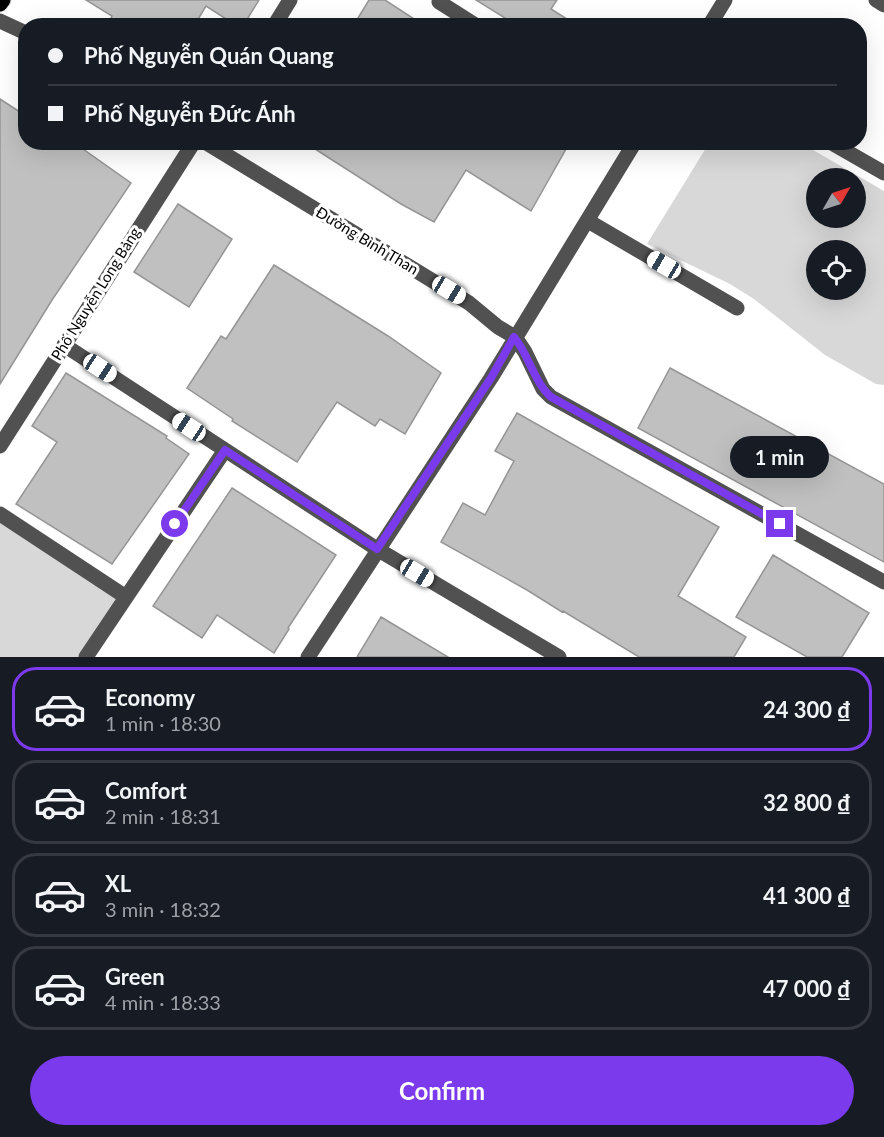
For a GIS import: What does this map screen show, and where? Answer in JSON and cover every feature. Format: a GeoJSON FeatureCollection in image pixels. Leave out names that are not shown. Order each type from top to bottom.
{"type":"FeatureCollection","features":[{"type":"Feature","properties":{"kind":"main road"},"geometry":{"type":"LineString","coordinates":[[0,4],[3,0]]}},
{"type":"Feature","properties":{"kind":"street"},"geometry":{"type":"LineString","coordinates":[[279,18],[290,0]]}},
{"type":"Feature","properties":{"kind":"street"},"geometry":{"type":"LineString","coordinates":[[713,18],[725,0]]}},
{"type":"Feature","properties":{"kind":"street"},"geometry":{"type":"LineString","coordinates":[[876,0],[884,5]]}},
{"type":"Feature","properties":{"kind":"street"},"geometry":{"type":"LineString","coordinates":[[438,1],[465,18]]}},
{"type":"Feature","properties":{"kind":"street"},"geometry":{"type":"LineString","coordinates":[[0,21],[18,29]]}},
{"type":"Feature","properties":{"kind":"street","name":"Phố Nguyễn Long Bảng"},"geometry":{"type":"LineString","coordinates":[[0,446],[189,150]]}},
{"type":"Feature","properties":{"kind":"street","name":"Đường Bình Than"},"geometry":{"type":"LineString","coordinates":[[218,150],[469,303],[514,337]]}},
{"type":"Feature","properties":{"kind":"street"},"geometry":{"type":"LineString","coordinates":[[308,657],[491,378],[630,150]]}},
{"type":"Feature","properties":{"kind":"street"},"geometry":{"type":"LineString","coordinates":[[844,150],[884,173]]}},
{"type":"Feature","properties":{"kind":"street"},"geometry":{"type":"LineString","coordinates":[[588,221],[737,308]]}},
{"type":"Feature","properties":{"kind":"street"},"geometry":{"type":"LineString","coordinates":[[514,337],[525,352],[543,389],[551,397],[884,582]]}},
{"type":"Feature","properties":{"kind":"street"},"geometry":{"type":"LineString","coordinates":[[64,345],[377,549],[558,657]]}},
{"type":"Feature","properties":{"kind":"street"},"geometry":{"type":"LineString","coordinates":[[86,657],[225,450]]}},
{"type":"Feature","properties":{"kind":"street"},"geometry":{"type":"LineString","coordinates":[[0,514],[126,597]]}},
{"type":"Feature","properties":{"kind":"shaded area"},"geometry":{"type":"Polygon","coordinates":[[[705,150],[813,150],[844,168],[806,168],[806,228],[866,228],[866,181],[884,191],[884,385],[876,384],[825,355],[754,299],[730,284],[647,244],[705,150]]]}},
{"type":"Feature","properties":{"kind":"shaded area"},"geometry":{"type":"Polygon","coordinates":[[[0,514],[126,597],[86,657],[0,657],[0,514]]]}},
{"type":"Feature","properties":{"kind":"building"},"geometry":{"type":"Polygon","coordinates":[[[86,0],[259,0],[248,18],[225,18],[206,6],[199,18],[111,18],[112,16],[86,0]]]}},
{"type":"Feature","properties":{"kind":"building"},"geometry":{"type":"Polygon","coordinates":[[[369,0],[385,0],[413,18],[358,18],[369,0]]]}},
{"type":"Feature","properties":{"kind":"building"},"geometry":{"type":"Polygon","coordinates":[[[476,0],[557,0],[551,9],[565,18],[505,18],[476,0]]]}},
{"type":"Feature","properties":{"kind":"building"},"geometry":{"type":"Polygon","coordinates":[[[0,99],[18,111],[18,150],[84,150],[131,183],[52,300],[0,384],[0,99]]]}},
{"type":"Feature","properties":{"kind":"building"},"geometry":{"type":"Polygon","coordinates":[[[317,150],[565,150],[531,211],[466,170],[434,222],[401,204],[317,150]]]}},
{"type":"Feature","properties":{"kind":"building"},"geometry":{"type":"Polygon","coordinates":[[[178,204],[232,239],[189,307],[134,272],[178,204]]]}},
{"type":"Feature","properties":{"kind":"building"},"geometry":{"type":"Polygon","coordinates":[[[274,265],[388,336],[441,373],[405,434],[380,419],[375,426],[337,402],[297,462],[232,421],[233,419],[187,388],[221,336],[226,339],[274,265]]]}},
{"type":"Feature","properties":{"kind":"building"},"geometry":{"type":"Polygon","coordinates":[[[670,368],[884,484],[884,562],[638,428],[670,368]]]}},
{"type":"Feature","properties":{"kind":"building"},"geometry":{"type":"Polygon","coordinates":[[[66,373],[167,436],[166,438],[189,454],[112,564],[16,504],[57,442],[32,426],[66,373]]]}},
{"type":"Feature","properties":{"kind":"building"},"geometry":{"type":"Polygon","coordinates":[[[517,413],[719,527],[678,596],[746,637],[734,657],[639,657],[441,542],[463,503],[485,515],[514,461],[495,451],[517,413]]]}},
{"type":"Feature","properties":{"kind":"building"},"geometry":{"type":"Polygon","coordinates":[[[232,488],[336,555],[274,653],[217,615],[202,638],[153,606],[232,488]]]}},
{"type":"Feature","properties":{"kind":"building"},"geometry":{"type":"Polygon","coordinates":[[[773,555],[869,613],[842,657],[807,657],[736,617],[773,555]]]}},
{"type":"Feature","properties":{"kind":"building"},"geometry":{"type":"Polygon","coordinates":[[[381,617],[448,657],[357,657],[381,617]]]}},
{"type":"Feature","properties":{"kind":"route"},"geometry":{"type":"LineString","coordinates":[[175,524],[225,450],[377,549],[491,378],[514,337],[525,352],[543,389],[551,397],[780,524]]}}]}
